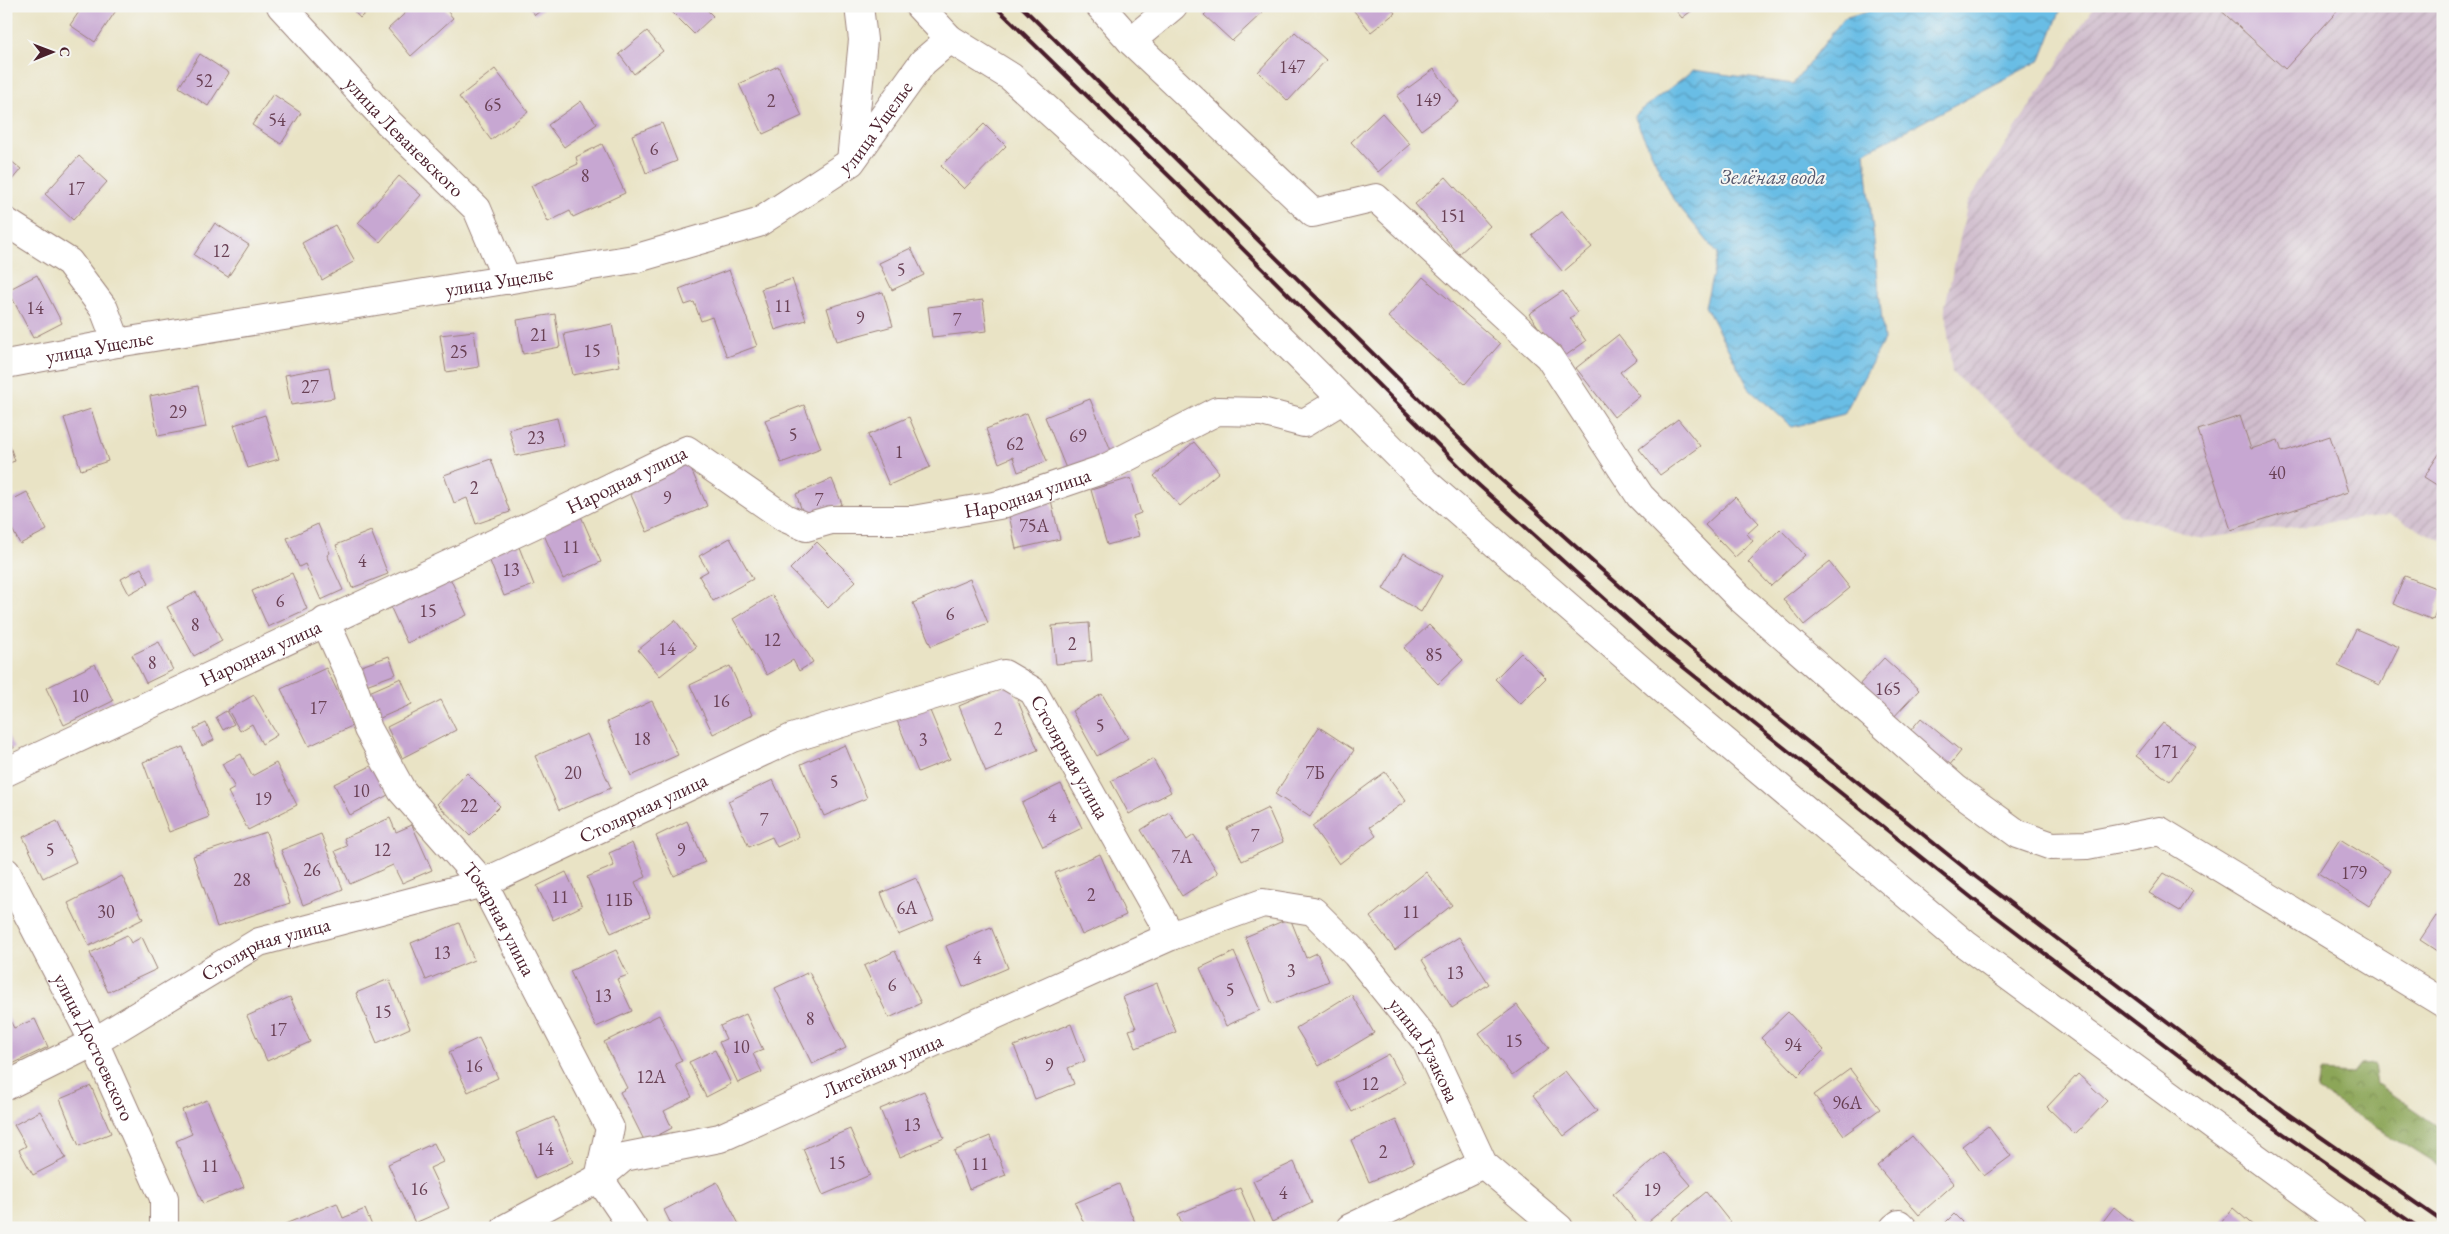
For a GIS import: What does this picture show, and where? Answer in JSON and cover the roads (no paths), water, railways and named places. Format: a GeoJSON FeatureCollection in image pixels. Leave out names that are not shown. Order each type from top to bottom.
{"type":"FeatureCollection","features":[{"type":"Feature","properties":{"kind":"street","name":"улица Леваневского"},"geometry":{"type":"LineString","coordinates":[[281,6],[388,122],[477,210],[507,280]]}},
{"type":"Feature","properties":{"kind":"street"},"geometry":{"type":"LineString","coordinates":[[851,162],[863,40],[859,6]]}},
{"type":"Feature","properties":{"kind":"street"},"geometry":{"type":"LineString","coordinates":[[919,6],[950,39],[1011,77],[1103,160],[1425,482],[1671,696],[1965,944],[2352,1228]]}},
{"type":"Feature","properties":{"kind":"street"},"geometry":{"type":"LineString","coordinates":[[1100,6],[1131,41],[1313,213],[1376,198],[1549,357],[1640,496],[1739,597],[1955,788],[2018,834],[2052,846],[2087,845],[2160,831],[2443,1003]]}},
{"type":"Feature","properties":{"kind":"street"},"geometry":{"type":"LineString","coordinates":[[1131,41],[1173,6]]}},
{"type":"Feature","properties":{"kind":"street","name":"улица Ущелье"},"geometry":{"type":"LineString","coordinates":[[6,364],[117,343],[634,259],[758,223],[851,162],[923,62],[950,39]]}},
{"type":"Feature","properties":{"kind":"street"},"geometry":{"type":"LineString","coordinates":[[6,222],[69,262],[104,309],[117,343]]}},
{"type":"Feature","properties":{"kind":"street","name":"Народная улица"},"geometry":{"type":"LineString","coordinates":[[6,772],[325,621],[524,530],[687,450],[785,518],[806,527],[830,520],[913,520],[998,505],[1104,469],[1217,411],[1262,412],[1304,422],[1342,400]]}},
{"type":"Feature","properties":{"kind":"street","name":"Токарная улица"},"geometry":{"type":"LineString","coordinates":[[325,621],[348,674],[368,729],[402,791],[483,883],[610,1128],[599,1178]]}},
{"type":"Feature","properties":{"kind":"street","name":"Столярная улица"},"geometry":{"type":"LineString","coordinates":[[6,1086],[94,1042],[258,942],[483,883],[792,738],[1004,674],[1033,690],[1171,936]]}},
{"type":"Feature","properties":{"kind":"street","name":"улица Достоевского"},"geometry":{"type":"LineString","coordinates":[[6,872],[94,1042],[164,1198],[164,1228]]}},
{"type":"Feature","properties":{"kind":"street","name":"Литейная улица"},"geometry":{"type":"LineString","coordinates":[[506,1228],[599,1178],[624,1157],[720,1138],[1171,936],[1263,903]]}},
{"type":"Feature","properties":{"kind":"street","name":"улица Гузакова"},"geometry":{"type":"LineString","coordinates":[[1263,903],[1313,911],[1356,954],[1426,1041],[1483,1164],[1559,1228]]}},
{"type":"Feature","properties":{"kind":"street"},"geometry":{"type":"LineString","coordinates":[[1350,1228],[1483,1164]]}},
{"type":"Feature","properties":{"kind":"street"},"geometry":{"type":"LineString","coordinates":[[599,1178],[632,1228]]}},
{"type":"Feature","properties":{"kind":"street"},"geometry":{"type":"LineString","coordinates":[[1894,1228],[1899,1224],[1903,1228]]}},
{"type":"Feature","properties":{"kind":"water","name":"Зелёная вода"},"geometry":{"type":"Polygon","coordinates":[[[1885,6],[2062,6],[2041,60],[1865,152],[1884,340],[1844,414],[1792,427],[1749,388],[1705,306],[1718,254],[1673,199],[1634,116],[1693,70],[1793,84],[1844,18],[1885,6]]]}},
{"type":"Feature","properties":{"kind":"railway"},"geometry":{"type":"LineString","coordinates":[[995,6],[1210,216],[1472,479],[1657,646],[1977,902],[2265,1121],[2419,1228]]}},
{"type":"Feature","properties":{"kind":"railway"},"geometry":{"type":"LineString","coordinates":[[1021,6],[1496,475],[1672,633],[1976,877],[2285,1112],[2443,1222]]}}]}
